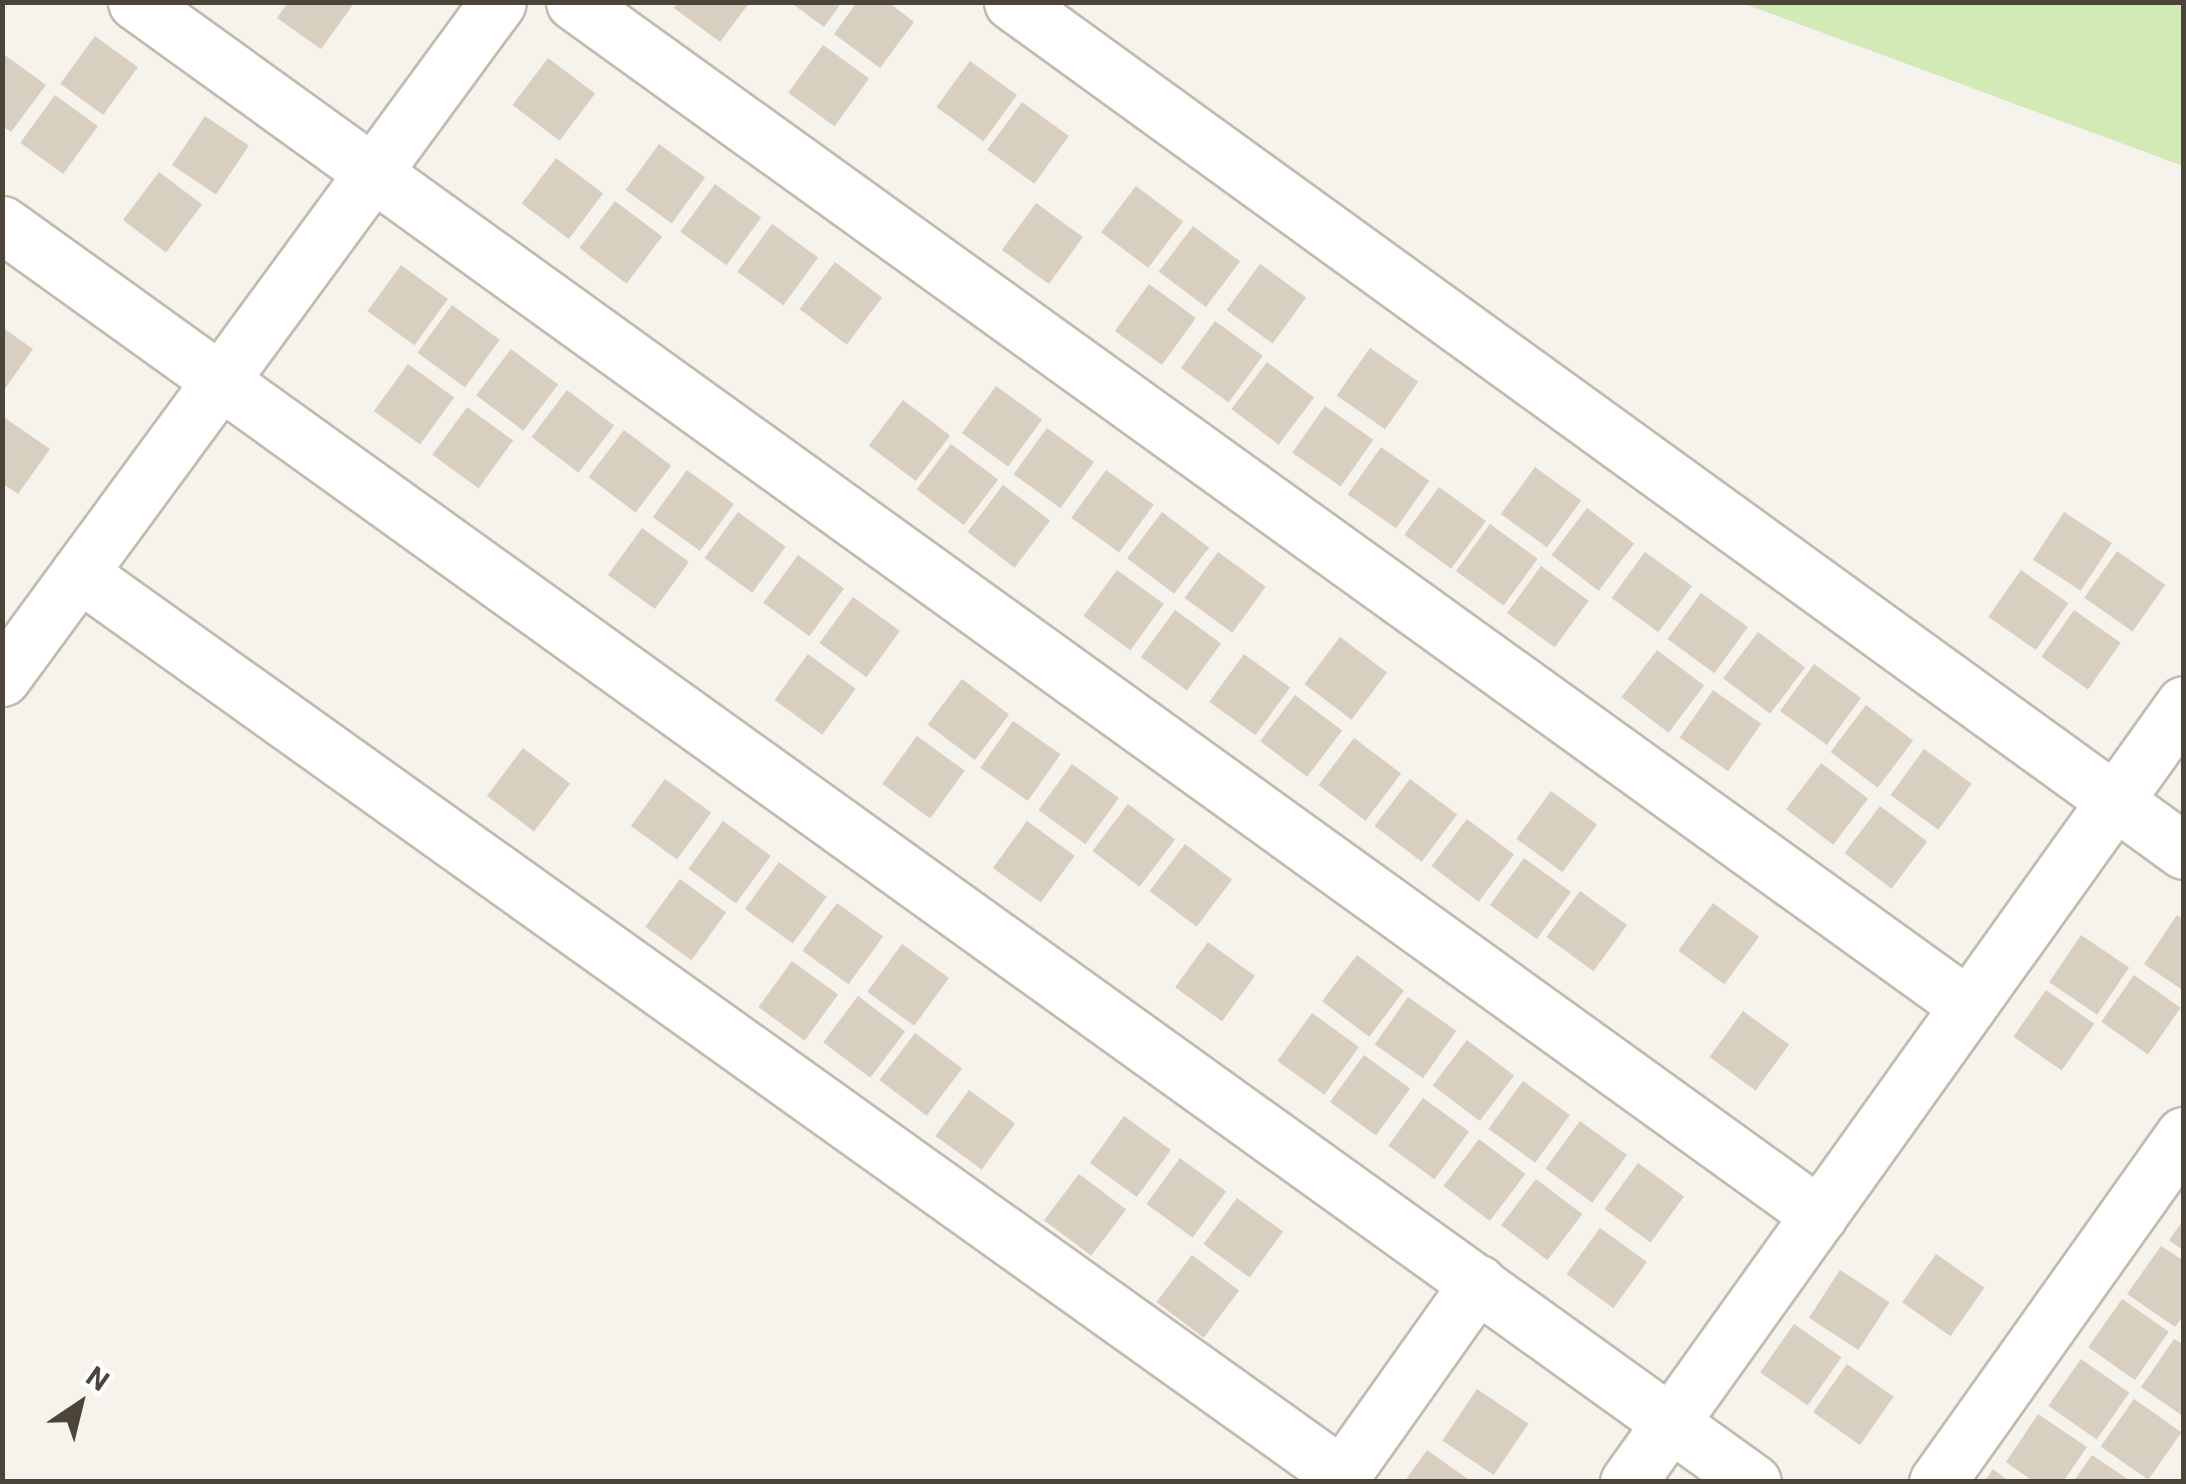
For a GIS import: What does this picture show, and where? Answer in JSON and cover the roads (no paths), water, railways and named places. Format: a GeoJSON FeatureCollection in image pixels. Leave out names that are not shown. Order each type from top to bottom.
{"type":"FeatureCollection","features":[{"type":"Feature","properties":{"kind":"street"},"geometry":{"type":"LineString","coordinates":[[136,2],[1819,1215]]}},
{"type":"Feature","properties":{"kind":"street"},"geometry":{"type":"LineString","coordinates":[[2,678],[498,2]]}},
{"type":"Feature","properties":{"kind":"street"},"geometry":{"type":"LineString","coordinates":[[574,2],[1968,1006]]}},
{"type":"Feature","properties":{"kind":"street"},"geometry":{"type":"LineString","coordinates":[[1012,2],[2184,851]]}},
{"type":"Feature","properties":{"kind":"street"},"geometry":{"type":"LineString","coordinates":[[2,224],[1754,1482]]}},
{"type":"Feature","properties":{"kind":"street"},"geometry":{"type":"LineString","coordinates":[[79,574],[1339,1479],[1478,1283]]}},
{"type":"Feature","properties":{"kind":"street"},"geometry":{"type":"LineString","coordinates":[[1628,1482],[2184,704]]}},
{"type":"Feature","properties":{"kind":"street"},"geometry":{"type":"LineString","coordinates":[[1937,1482],[2184,1135]]}}]}
